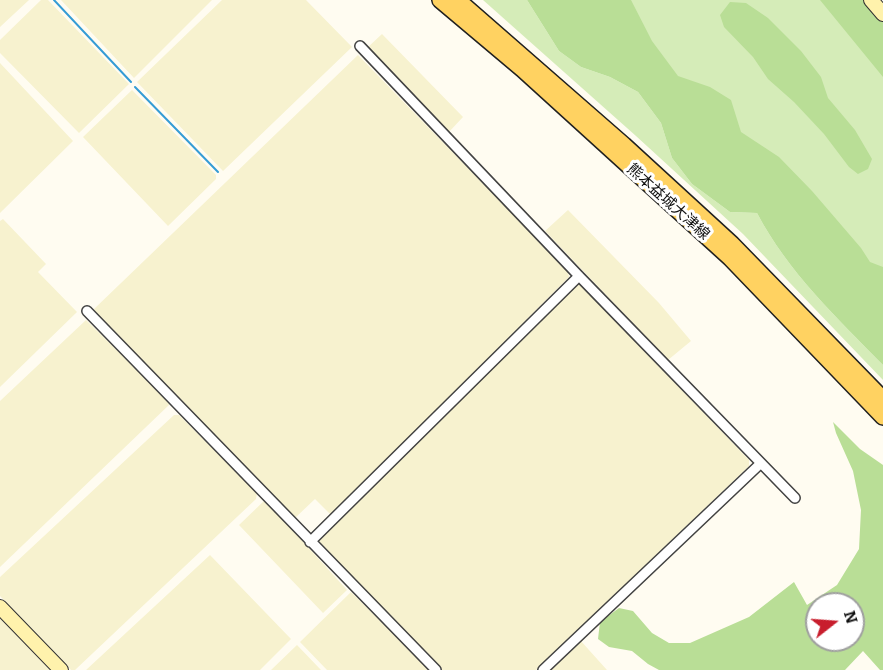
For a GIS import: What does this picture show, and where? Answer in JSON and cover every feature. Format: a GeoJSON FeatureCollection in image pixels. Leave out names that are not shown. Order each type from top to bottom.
{"type":"FeatureCollection","features":[{"type":"Feature","properties":{"kind":"main road","name":"熊本益城大津線"},"geometry":{"type":"LineString","coordinates":[[440,0],[522,69],[730,258],[883,417]]}},
{"type":"Feature","properties":{"kind":"main road","name":"熊本益城大津線"},"geometry":{"type":"LineString","coordinates":[[458,0],[615,137],[732,244],[883,399]]}},
{"type":"Feature","properties":{"kind":"street"},"geometry":{"type":"LineString","coordinates":[[871,0],[883,14]]}},
{"type":"Feature","properties":{"kind":"street"},"geometry":{"type":"LineString","coordinates":[[360,46],[795,498]]}},
{"type":"Feature","properties":{"kind":"street"},"geometry":{"type":"LineString","coordinates":[[310,542],[579,276]]}},
{"type":"Feature","properties":{"kind":"street"},"geometry":{"type":"LineString","coordinates":[[87,311],[436,670]]}},
{"type":"Feature","properties":{"kind":"street"},"geometry":{"type":"LineString","coordinates":[[543,670],[760,464]]}},
{"type":"Feature","properties":{"kind":"street"},"geometry":{"type":"LineString","coordinates":[[0,607],[61,670]]}},
{"type":"Feature","properties":{"kind":"shaded area"},"geometry":{"type":"Polygon","coordinates":[[[0,0],[29,0],[0,27],[0,0]]]}},
{"type":"Feature","properties":{"kind":"shaded area"},"geometry":{"type":"Polygon","coordinates":[[[41,0],[48,0],[129,84],[79,133],[0,53],[0,40],[41,0]]]}},
{"type":"Feature","properties":{"kind":"shaded area"},"geometry":{"type":"Polygon","coordinates":[[[61,0],[212,0],[134,78],[61,0]]]}},
{"type":"Feature","properties":{"kind":"shaded area"},"geometry":{"type":"Polygon","coordinates":[[[222,0],[306,0],[352,47],[223,171],[137,82],[222,0]]]}},
{"type":"Feature","properties":{"kind":"shaded area"},"geometry":{"type":"Polygon","coordinates":[[[382,34],[463,117],[448,133],[367,48],[382,34]]]}},
{"type":"Feature","properties":{"kind":"shaded area"},"geometry":{"type":"Polygon","coordinates":[[[358,55],[567,270],[569,277],[331,515],[315,499],[295,518],[95,313],[94,309],[358,55]]]}},
{"type":"Feature","properties":{"kind":"shaded area"},"geometry":{"type":"Polygon","coordinates":[[[0,63],[73,141],[0,213],[0,63]]]}},
{"type":"Feature","properties":{"kind":"shaded area"},"geometry":{"type":"Polygon","coordinates":[[[132,90],[216,175],[216,179],[168,226],[83,137],[132,90]]]}},
{"type":"Feature","properties":{"kind":"shaded area"},"geometry":{"type":"Polygon","coordinates":[[[568,210],[659,303],[691,341],[668,360],[545,231],[568,210]]]}},
{"type":"Feature","properties":{"kind":"shaded area"},"geometry":{"type":"Polygon","coordinates":[[[3,219],[46,264],[38,272],[77,312],[0,387],[0,221],[3,219]]]}},
{"type":"Feature","properties":{"kind":"shaded area"},"geometry":{"type":"Polygon","coordinates":[[[578,282],[749,460],[749,466],[536,670],[442,670],[317,542],[578,282]]]}},
{"type":"Feature","properties":{"kind":"shaded area"},"geometry":{"type":"Polygon","coordinates":[[[86,320],[168,400],[169,405],[0,567],[0,401],[86,320]]]}},
{"type":"Feature","properties":{"kind":"shaded area"},"geometry":{"type":"Polygon","coordinates":[[[174,415],[179,415],[257,493],[256,499],[75,670],[71,670],[0,596],[0,577],[174,415]]]}},
{"type":"Feature","properties":{"kind":"shaded area"},"geometry":{"type":"Polygon","coordinates":[[[265,500],[347,590],[323,613],[239,525],[265,500]]]}},
{"type":"Feature","properties":{"kind":"shaded area"},"geometry":{"type":"Polygon","coordinates":[[[210,555],[291,639],[260,670],[86,670],[210,555]]]}},
{"type":"Feature","properties":{"kind":"shaded area"},"geometry":{"type":"Polygon","coordinates":[[[351,592],[430,670],[327,670],[300,642],[351,592]]]}},
{"type":"Feature","properties":{"kind":"shaded area"},"geometry":{"type":"Polygon","coordinates":[[[0,618],[50,670],[0,670],[0,618]]]}},
{"type":"Feature","properties":{"kind":"shaded area"},"geometry":{"type":"Polygon","coordinates":[[[580,640],[607,670],[548,670],[580,640]]]}},
{"type":"Feature","properties":{"kind":"shaded area"},"geometry":{"type":"Polygon","coordinates":[[[297,645],[321,670],[271,670],[297,645]]]}},
{"type":"Feature","properties":{"kind":"green space"},"geometry":{"type":"Polygon","coordinates":[[[483,0],[527,0],[559,51],[581,67],[610,77],[638,92],[661,123],[672,158],[692,184],[730,212],[757,213],[769,235],[798,275],[883,365],[883,380],[743,234],[483,0]]]}},
{"type":"Feature","properties":{"kind":"green space"},"geometry":{"type":"Polygon","coordinates":[[[527,0],[631,0],[652,41],[678,76],[710,87],[731,100],[741,132],[779,157],[812,191],[861,248],[870,262],[883,267],[883,365],[798,275],[769,235],[757,213],[730,212],[692,184],[672,158],[661,123],[638,92],[610,77],[581,67],[559,51],[527,0]]]}},
{"type":"Feature","properties":{"kind":"green space"},"geometry":{"type":"Polygon","coordinates":[[[568,0],[845,0],[883,51],[883,283],[568,0]]]}},
{"type":"Feature","properties":{"kind":"green space"},"geometry":{"type":"Polygon","coordinates":[[[820,0],[880,0],[883,3],[883,77],[820,0]]]}},
{"type":"Feature","properties":{"kind":"green space"},"geometry":{"type":"Polygon","coordinates":[[[730,2],[746,3],[768,18],[801,51],[821,77],[828,98],[855,130],[872,159],[868,169],[858,174],[849,167],[824,134],[794,102],[768,79],[753,57],[724,27],[720,15],[730,2]]]}},
{"type":"Feature","properties":{"kind":"green space"},"geometry":{"type":"Polygon","coordinates":[[[833,422],[860,449],[883,465],[883,670],[880,670],[864,652],[865,592],[826,592],[837,585],[859,549],[861,510],[853,471],[833,422]]]}},
{"type":"Feature","properties":{"kind":"green space"},"geometry":{"type":"Polygon","coordinates":[[[794,582],[805,601],[805,652],[862,652],[845,670],[659,670],[632,651],[609,647],[598,639],[600,622],[619,608],[633,611],[652,633],[669,643],[690,643],[749,617],[794,582]]]}},
{"type":"Feature","properties":{"kind":"waterway"},"geometry":{"type":"LineString","coordinates":[[54,0],[131,82]]}},
{"type":"Feature","properties":{"kind":"waterway"},"geometry":{"type":"LineString","coordinates":[[135,87],[218,172]]}}]}
